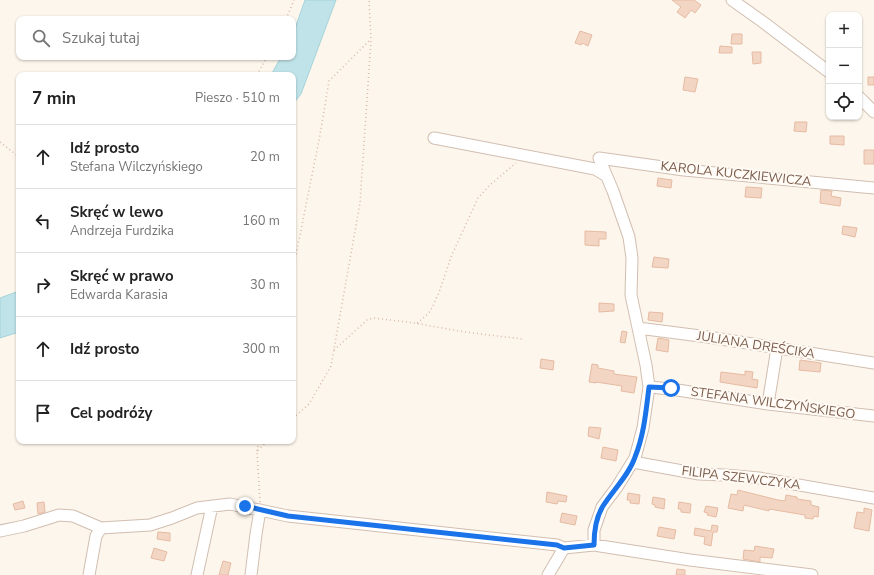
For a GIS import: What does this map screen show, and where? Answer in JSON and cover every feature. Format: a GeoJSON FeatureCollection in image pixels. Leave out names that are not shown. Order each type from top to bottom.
{"type":"FeatureCollection","features":[{"type":"Feature","properties":{"kind":"street"},"geometry":{"type":"LineString","coordinates":[[732,0],[826,70]]}},
{"type":"Feature","properties":{"kind":"street"},"geometry":{"type":"LineString","coordinates":[[862,100],[874,112]]}},
{"type":"Feature","properties":{"kind":"street"},"geometry":{"type":"LineString","coordinates":[[434,138],[595,169],[605,175],[613,191],[630,237],[632,258],[631,295],[646,365],[649,387],[643,428],[635,458],[617,487],[602,507],[594,530],[594,545]]}},
{"type":"Feature","properties":{"kind":"street","name":"KAROLA KUCZKIEWICZA"},"geometry":{"type":"LineString","coordinates":[[605,175],[599,158],[684,170],[874,188]]}},
{"type":"Feature","properties":{"kind":"street","name":"JULIANA DREŚCIKA"},"geometry":{"type":"LineString","coordinates":[[638,328],[708,337],[874,363]]}},
{"type":"Feature","properties":{"kind":"street"},"geometry":{"type":"LineString","coordinates":[[768,404],[777,348]]}},
{"type":"Feature","properties":{"kind":"street","name":"STEFANA WILCZYŃSKIEGO"},"geometry":{"type":"LineString","coordinates":[[649,387],[671,388],[768,404],[874,416]]}},
{"type":"Feature","properties":{"kind":"street","name":"FILIPA SZEWCZYKA"},"geometry":{"type":"LineString","coordinates":[[632,462],[699,474],[759,478],[874,498]]}},
{"type":"Feature","properties":{"kind":"street"},"geometry":{"type":"LineString","coordinates":[[0,531],[24,526],[59,515],[73,516],[101,528],[150,525],[197,508],[230,504],[288,516],[546,543],[564,548],[594,545],[690,560],[812,575]]}},
{"type":"Feature","properties":{"kind":"street"},"geometry":{"type":"LineString","coordinates":[[197,575],[212,506]]}},
{"type":"Feature","properties":{"kind":"street"},"geometry":{"type":"LineString","coordinates":[[251,575],[260,510]]}},
{"type":"Feature","properties":{"kind":"street"},"geometry":{"type":"LineString","coordinates":[[89,575],[96,536],[101,528]]}},
{"type":"Feature","properties":{"kind":"street"},"geometry":{"type":"LineString","coordinates":[[548,575],[564,548]]}},
{"type":"Feature","properties":{"kind":"path"},"geometry":{"type":"LineString","coordinates":[[287,16],[294,0]]}},
{"type":"Feature","properties":{"kind":"path"},"geometry":{"type":"LineString","coordinates":[[296,415],[308,404],[331,366],[360,203],[371,40],[369,0]]}},
{"type":"Feature","properties":{"kind":"path"},"geometry":{"type":"LineString","coordinates":[[296,255],[320,135],[329,81],[371,40]]}},
{"type":"Feature","properties":{"kind":"path"},"geometry":{"type":"LineString","coordinates":[[259,72],[265,60]]}},
{"type":"Feature","properties":{"kind":"path"},"geometry":{"type":"LineString","coordinates":[[0,142],[16,155]]}},
{"type":"Feature","properties":{"kind":"path"},"geometry":{"type":"LineString","coordinates":[[417,323],[428,314],[432,308],[459,239],[478,198],[491,184],[513,166],[522,155]]}},
{"type":"Feature","properties":{"kind":"path"},"geometry":{"type":"LineString","coordinates":[[334,350],[367,320],[374,318],[522,339]]}},
{"type":"Feature","properties":{"kind":"path"},"geometry":{"type":"LineString","coordinates":[[258,444],[257,451],[260,510]]}},
{"type":"Feature","properties":{"kind":"path"},"geometry":{"type":"LineString","coordinates":[[257,451],[265,444]]}},
{"type":"Feature","properties":{"kind":"water"},"geometry":{"type":"Polygon","coordinates":[[[305,0],[336,0],[301,94],[296,100],[296,72],[273,72],[279,60],[296,60],[296,26],[305,0]]]}},
{"type":"Feature","properties":{"kind":"water"},"geometry":{"type":"Polygon","coordinates":[[[16,292],[16,333],[0,338],[0,298],[16,292]]]}},
{"type":"Feature","properties":{"kind":"building"},"geometry":{"type":"Polygon","coordinates":[[[672,0],[694,0],[701,5],[695,13],[691,10],[685,18],[677,12],[681,7],[672,0]]]}},
{"type":"Feature","properties":{"kind":"building"},"geometry":{"type":"Polygon","coordinates":[[[580,31],[592,35],[588,46],[582,43],[581,45],[575,43],[580,31]]]}},
{"type":"Feature","properties":{"kind":"building"},"geometry":{"type":"Polygon","coordinates":[[[732,34],[742,34],[742,44],[731,44],[732,34]]]}},
{"type":"Feature","properties":{"kind":"building"},"geometry":{"type":"Polygon","coordinates":[[[720,46],[732,47],[732,53],[719,53],[720,46]]]}},
{"type":"Feature","properties":{"kind":"building"},"geometry":{"type":"Polygon","coordinates":[[[752,52],[761,52],[761,63],[753,64],[752,52]]]}},
{"type":"Feature","properties":{"kind":"building"},"geometry":{"type":"Polygon","coordinates":[[[685,77],[698,79],[695,92],[683,90],[685,77]]]}},
{"type":"Feature","properties":{"kind":"building"},"geometry":{"type":"Polygon","coordinates":[[[868,77],[874,77],[874,85],[868,85],[868,77]]]}},
{"type":"Feature","properties":{"kind":"building"},"geometry":{"type":"Polygon","coordinates":[[[795,122],[807,122],[806,132],[794,131],[795,122]]]}},
{"type":"Feature","properties":{"kind":"building"},"geometry":{"type":"Polygon","coordinates":[[[830,136],[844,136],[844,145],[830,144],[830,136]]]}},
{"type":"Feature","properties":{"kind":"building"},"geometry":{"type":"Polygon","coordinates":[[[864,150],[874,150],[874,164],[864,164],[864,150]]]}},
{"type":"Feature","properties":{"kind":"building"},"geometry":{"type":"Polygon","coordinates":[[[658,178],[672,180],[671,188],[657,186],[658,178]]]}},
{"type":"Feature","properties":{"kind":"building"},"geometry":{"type":"Polygon","coordinates":[[[746,187],[762,188],[761,198],[745,197],[746,187]]]}},
{"type":"Feature","properties":{"kind":"building"},"geometry":{"type":"Polygon","coordinates":[[[821,190],[832,191],[831,196],[841,198],[840,206],[820,203],[821,190]]]}},
{"type":"Feature","properties":{"kind":"building"},"geometry":{"type":"Polygon","coordinates":[[[843,226],[857,228],[855,237],[842,234],[843,226]]]}},
{"type":"Feature","properties":{"kind":"building"},"geometry":{"type":"Polygon","coordinates":[[[585,231],[606,232],[606,239],[599,239],[599,246],[585,245],[585,231]]]}},
{"type":"Feature","properties":{"kind":"building"},"geometry":{"type":"Polygon","coordinates":[[[654,257],[669,259],[668,268],[652,267],[654,257]]]}},
{"type":"Feature","properties":{"kind":"building"},"geometry":{"type":"Polygon","coordinates":[[[599,303],[614,304],[614,311],[599,312],[599,303]]]}},
{"type":"Feature","properties":{"kind":"building"},"geometry":{"type":"Polygon","coordinates":[[[649,312],[663,313],[662,322],[648,320],[649,312]]]}},
{"type":"Feature","properties":{"kind":"building"},"geometry":{"type":"Polygon","coordinates":[[[622,331],[627,332],[625,343],[620,342],[622,331]]]}},
{"type":"Feature","properties":{"kind":"building"},"geometry":{"type":"Polygon","coordinates":[[[658,338],[669,340],[668,352],[656,350],[658,338]]]}},
{"type":"Feature","properties":{"kind":"building"},"geometry":{"type":"Polygon","coordinates":[[[541,359],[554,361],[553,370],[540,368],[541,359]]]}},
{"type":"Feature","properties":{"kind":"building"},"geometry":{"type":"Polygon","coordinates":[[[800,360],[821,363],[820,372],[799,370],[800,360]]]}},
{"type":"Feature","properties":{"kind":"building"},"geometry":{"type":"Polygon","coordinates":[[[592,364],[598,365],[598,368],[614,371],[614,374],[637,377],[634,393],[621,391],[622,386],[589,382],[592,364]]]}},
{"type":"Feature","properties":{"kind":"building"},"geometry":{"type":"Polygon","coordinates":[[[745,371],[753,372],[752,379],[758,380],[757,388],[720,382],[721,372],[745,375],[745,371]]]}},
{"type":"Feature","properties":{"kind":"building"},"geometry":{"type":"Polygon","coordinates":[[[589,427],[601,428],[599,439],[588,436],[589,427]]]}},
{"type":"Feature","properties":{"kind":"building"},"geometry":{"type":"Polygon","coordinates":[[[603,447],[618,450],[616,461],[601,458],[603,447]]]}},
{"type":"Feature","properties":{"kind":"building"},"geometry":{"type":"Polygon","coordinates":[[[738,490],[778,500],[785,501],[786,495],[797,497],[797,499],[811,501],[811,505],[819,507],[818,517],[814,516],[813,519],[805,518],[805,515],[769,509],[769,511],[744,505],[743,511],[728,508],[731,494],[737,495],[738,490]]]}},
{"type":"Feature","properties":{"kind":"building"},"geometry":{"type":"Polygon","coordinates":[[[547,492],[567,496],[566,502],[558,501],[557,504],[546,502],[547,492]]]}},
{"type":"Feature","properties":{"kind":"building"},"geometry":{"type":"Polygon","coordinates":[[[628,493],[640,495],[639,504],[630,503],[630,500],[627,500],[628,493]]]}},
{"type":"Feature","properties":{"kind":"building"},"geometry":{"type":"Polygon","coordinates":[[[653,497],[665,499],[664,509],[655,507],[655,505],[652,504],[653,497]]]}},
{"type":"Feature","properties":{"kind":"building"},"geometry":{"type":"Polygon","coordinates":[[[23,501],[25,508],[15,510],[13,504],[23,501]]]}},
{"type":"Feature","properties":{"kind":"building"},"geometry":{"type":"Polygon","coordinates":[[[44,502],[45,512],[38,514],[37,503],[44,502]]]}},
{"type":"Feature","properties":{"kind":"building"},"geometry":{"type":"Polygon","coordinates":[[[679,502],[691,504],[690,513],[681,512],[681,509],[678,509],[679,502]]]}},
{"type":"Feature","properties":{"kind":"building"},"geometry":{"type":"Polygon","coordinates":[[[706,506],[718,508],[716,517],[707,515],[708,513],[704,512],[706,506]]]}},
{"type":"Feature","properties":{"kind":"building"},"geometry":{"type":"Polygon","coordinates":[[[864,508],[872,510],[869,531],[854,528],[857,512],[864,513],[864,508]]]}},
{"type":"Feature","properties":{"kind":"building"},"geometry":{"type":"Polygon","coordinates":[[[562,513],[577,516],[575,525],[560,522],[562,513]]]}},
{"type":"Feature","properties":{"kind":"building"},"geometry":{"type":"Polygon","coordinates":[[[712,525],[718,526],[717,532],[713,532],[711,546],[704,544],[705,537],[694,535],[695,528],[711,531],[712,525]]]}},
{"type":"Feature","properties":{"kind":"building"},"geometry":{"type":"Polygon","coordinates":[[[659,527],[676,530],[674,539],[657,536],[659,527]]]}},
{"type":"Feature","properties":{"kind":"building"},"geometry":{"type":"Polygon","coordinates":[[[158,532],[170,533],[170,541],[157,539],[158,532]]]}},
{"type":"Feature","properties":{"kind":"building"},"geometry":{"type":"Polygon","coordinates":[[[755,546],[774,549],[772,558],[760,557],[760,562],[743,559],[744,550],[754,551],[755,546]]]}},
{"type":"Feature","properties":{"kind":"building"},"geometry":{"type":"Polygon","coordinates":[[[154,548],[167,552],[164,561],[151,558],[154,548]]]}},
{"type":"Feature","properties":{"kind":"building"},"geometry":{"type":"Polygon","coordinates":[[[223,561],[231,563],[228,575],[219,575],[223,561]]]}},
{"type":"Feature","properties":{"kind":"building"},"geometry":{"type":"Polygon","coordinates":[[[677,569],[685,570],[685,575],[676,575],[677,569]]]}},
{"type":"Feature","properties":{"kind":"route"},"geometry":{"type":"LineString","coordinates":[[245,506],[288,516],[557,545],[564,548],[594,545],[594,530],[602,507],[617,487],[635,458],[643,428],[649,387],[671,388]]}}]}
